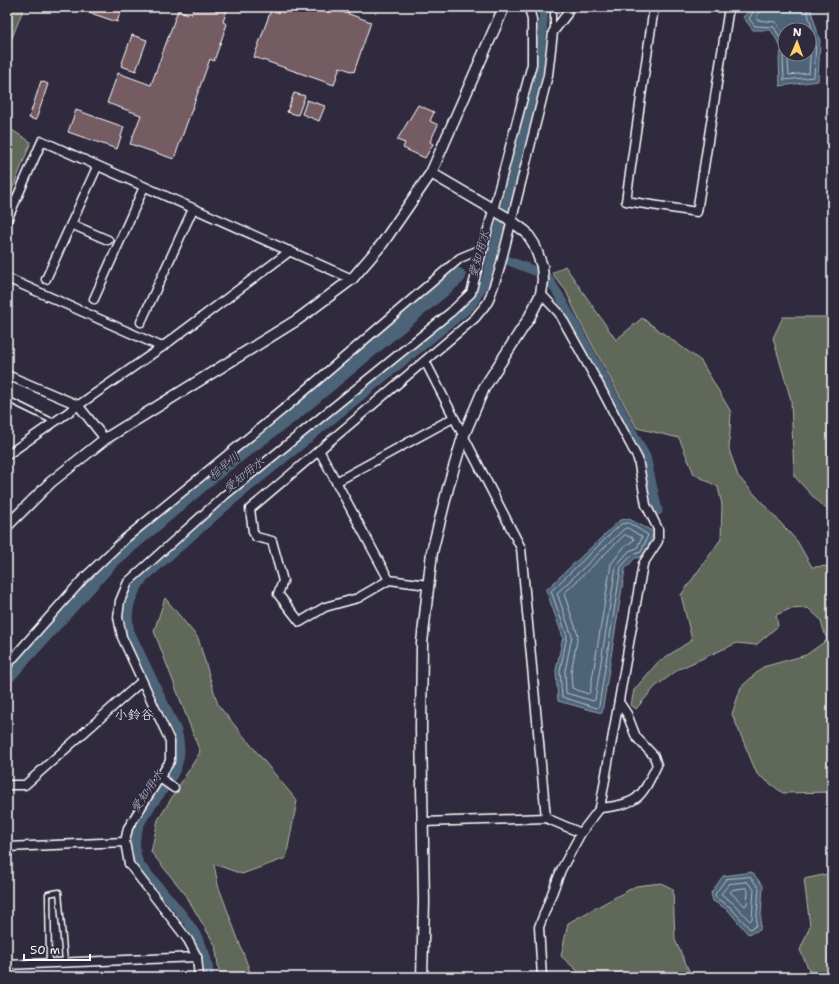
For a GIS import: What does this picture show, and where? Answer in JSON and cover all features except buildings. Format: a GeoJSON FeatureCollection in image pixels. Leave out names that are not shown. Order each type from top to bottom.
{"type":"FeatureCollection","features":[{"type":"Feature","properties":{"kind":"street"},"geometry":{"type":"LineString","coordinates":[[7,526],[51,482],[105,439],[298,320],[352,279],[382,244],[430,172],[504,7]]}},
{"type":"Feature","properties":{"kind":"street"},"geometry":{"type":"LineString","coordinates":[[199,977],[197,957],[188,940],[129,864],[125,842],[128,828],[161,780],[170,761],[170,741],[122,637],[118,617],[120,601],[128,582],[225,495],[451,312],[471,293],[532,64],[532,20],[529,7]]}},
{"type":"Feature","properties":{"kind":"street"},"geometry":{"type":"LineString","coordinates":[[428,585],[389,580],[358,598],[325,607],[300,622],[280,599],[278,590],[283,581],[272,541],[256,537],[253,532],[250,509],[475,318],[488,302],[499,272],[509,218],[548,75],[553,32],[567,14],[567,7]]}},
{"type":"Feature","properties":{"kind":"street"},"geometry":{"type":"LineString","coordinates":[[654,7],[626,201],[697,212],[729,7]]}},
{"type":"Feature","properties":{"kind":"street"},"geometry":{"type":"LineString","coordinates":[[7,220],[42,141],[144,188],[290,250],[352,279]]}},
{"type":"Feature","properties":{"kind":"street"},"geometry":{"type":"LineString","coordinates":[[46,279],[97,167]]}},
{"type":"Feature","properties":{"kind":"street"},"geometry":{"type":"LineString","coordinates":[[422,977],[422,643],[432,552],[448,484],[462,437],[484,388],[529,318],[541,294],[542,266],[534,244],[526,232],[509,218],[430,172]]}},
{"type":"Feature","properties":{"kind":"street"},"geometry":{"type":"LineString","coordinates":[[94,299],[144,188]]}},
{"type":"Feature","properties":{"kind":"street"},"geometry":{"type":"LineString","coordinates":[[141,322],[193,209]]}},
{"type":"Feature","properties":{"kind":"street"},"geometry":{"type":"LineString","coordinates":[[71,224],[108,240]]}},
{"type":"Feature","properties":{"kind":"street"},"geometry":{"type":"LineString","coordinates":[[7,665],[83,579],[126,538],[292,402],[460,258],[484,248]]}},
{"type":"Feature","properties":{"kind":"street"},"geometry":{"type":"LineString","coordinates":[[7,455],[162,347],[290,250]]}},
{"type":"Feature","properties":{"kind":"street"},"geometry":{"type":"LineString","coordinates":[[7,278],[162,347]]}},
{"type":"Feature","properties":{"kind":"street"},"geometry":{"type":"LineString","coordinates":[[541,294],[559,313],[638,459],[646,505],[658,529],[658,540],[643,564],[600,808],[581,833],[561,870],[539,927],[542,977]]}},
{"type":"Feature","properties":{"kind":"street"},"geometry":{"type":"LineString","coordinates":[[425,361],[462,437],[521,548],[546,818]]}},
{"type":"Feature","properties":{"kind":"street"},"geometry":{"type":"LineString","coordinates":[[7,375],[78,405],[105,439]]}},
{"type":"Feature","properties":{"kind":"street"},"geometry":{"type":"LineString","coordinates":[[336,482],[453,418]]}},
{"type":"Feature","properties":{"kind":"street"},"geometry":{"type":"LineString","coordinates":[[319,450],[389,580]]}},
{"type":"Feature","properties":{"kind":"street"},"geometry":{"type":"LineString","coordinates":[[7,785],[25,785],[142,681]]}},
{"type":"Feature","properties":{"kind":"street"},"geometry":{"type":"LineString","coordinates":[[600,808],[623,806],[642,794],[657,765],[654,756],[636,737],[627,714],[619,702]]}},
{"type":"Feature","properties":{"kind":"street"},"geometry":{"type":"LineString","coordinates":[[161,780],[174,788]]}},
{"type":"Feature","properties":{"kind":"street"},"geometry":{"type":"LineString","coordinates":[[423,822],[546,818],[581,833]]}},
{"type":"Feature","properties":{"kind":"street"},"geometry":{"type":"LineString","coordinates":[[7,847],[125,842]]}},
{"type":"Feature","properties":{"kind":"street"},"geometry":{"type":"LineString","coordinates":[[7,965],[197,957]]}},
{"type":"Feature","properties":{"kind":"lane"},"geometry":{"type":"LineString","coordinates":[[532,20],[533,7]]}},
{"type":"Feature","properties":{"kind":"lane"},"geometry":{"type":"LineString","coordinates":[[553,7],[553,32]]}},
{"type":"Feature","properties":{"kind":"lane"},"geometry":{"type":"LineString","coordinates":[[7,399],[54,422]]}},
{"type":"Feature","properties":{"kind":"lane"},"geometry":{"type":"LineString","coordinates":[[49,963],[48,894],[59,892],[65,962]]}},
{"type":"Feature","properties":{"kind":"green space"},"geometry":{"type":"Polygon","coordinates":[[[7,7],[24,7],[7,51],[7,7]]]}},
{"type":"Feature","properties":{"kind":"green space"},"geometry":{"type":"Polygon","coordinates":[[[7,127],[31,142],[7,203],[7,127]]]}},
{"type":"Feature","properties":{"kind":"green space"},"geometry":{"type":"Polygon","coordinates":[[[565,266],[616,340],[642,318],[701,361],[731,412],[729,449],[738,476],[797,541],[812,567],[832,566],[832,792],[783,793],[757,774],[732,714],[741,687],[763,667],[806,655],[827,640],[820,619],[808,608],[790,609],[776,615],[778,626],[756,645],[737,643],[679,669],[655,687],[636,709],[631,705],[634,690],[658,662],[692,640],[681,595],[721,539],[722,505],[718,487],[694,474],[679,438],[637,428],[580,322],[566,291],[552,273],[565,266]]]}},
{"type":"Feature","properties":{"kind":"green space"},"geometry":{"type":"Polygon","coordinates":[[[783,317],[832,317],[832,514],[817,501],[794,476],[791,400],[773,338],[783,317]]]}},
{"type":"Feature","properties":{"kind":"green space"},"geometry":{"type":"Polygon","coordinates":[[[165,598],[198,638],[218,705],[297,801],[286,858],[242,874],[214,864],[218,885],[252,977],[220,977],[215,945],[185,894],[151,852],[158,820],[200,752],[154,631],[165,598]]]}},
{"type":"Feature","properties":{"kind":"green space"},"geometry":{"type":"Polygon","coordinates":[[[832,873],[832,977],[812,977],[800,950],[810,926],[804,879],[832,873]]]}},
{"type":"Feature","properties":{"kind":"green space"},"geometry":{"type":"Polygon","coordinates":[[[661,883],[673,889],[675,940],[692,977],[584,977],[561,956],[568,923],[636,886],[661,883]]]}},
{"type":"Feature","properties":{"kind":"water"},"geometry":{"type":"Polygon","coordinates":[[[753,7],[810,7],[814,22],[777,22],[777,40],[771,30],[753,30],[743,17],[753,7]]]}},
{"type":"Feature","properties":{"kind":"water"},"geometry":{"type":"Polygon","coordinates":[[[817,31],[820,41],[818,81],[780,86],[779,62],[817,62],[817,31]]]}},
{"type":"Feature","properties":{"kind":"water"},"geometry":{"type":"Polygon","coordinates":[[[629,519],[654,532],[644,557],[635,558],[625,569],[602,713],[558,701],[556,670],[563,637],[546,590],[620,520],[629,519]]]}},
{"type":"Feature","properties":{"kind":"water"},"geometry":{"type":"Polygon","coordinates":[[[752,872],[763,886],[760,930],[748,934],[728,910],[713,901],[711,893],[723,876],[752,872]]]}},
{"type":"Feature","properties":{"kind":"waterway","name":"愛知用水"},"geometry":{"type":"LineString","coordinates":[[209,977],[207,962],[202,946],[194,931],[184,916],[139,864],[135,844],[139,827],[147,812],[168,784],[176,769],[180,751],[177,731],[130,632],[128,617],[130,603],[136,589],[145,577],[228,504],[471,306],[486,280],[539,73],[544,7]]}},
{"type":"Feature","properties":{"kind":"waterway"},"geometry":{"type":"LineString","coordinates":[[509,261],[535,271]]}},
{"type":"Feature","properties":{"kind":"waterway","name":"稲早川"},"geometry":{"type":"LineString","coordinates":[[7,676],[111,561],[224,465],[295,412],[458,276]]}},
{"type":"Feature","properties":{"kind":"waterway"},"geometry":{"type":"LineString","coordinates":[[548,278],[560,297],[646,457],[658,511]]}},
{"type":"Feature","properties":{"kind":"district","name":"小鈴谷"},"geometry":{"type":"Point","coordinates":[134,714]}}]}
